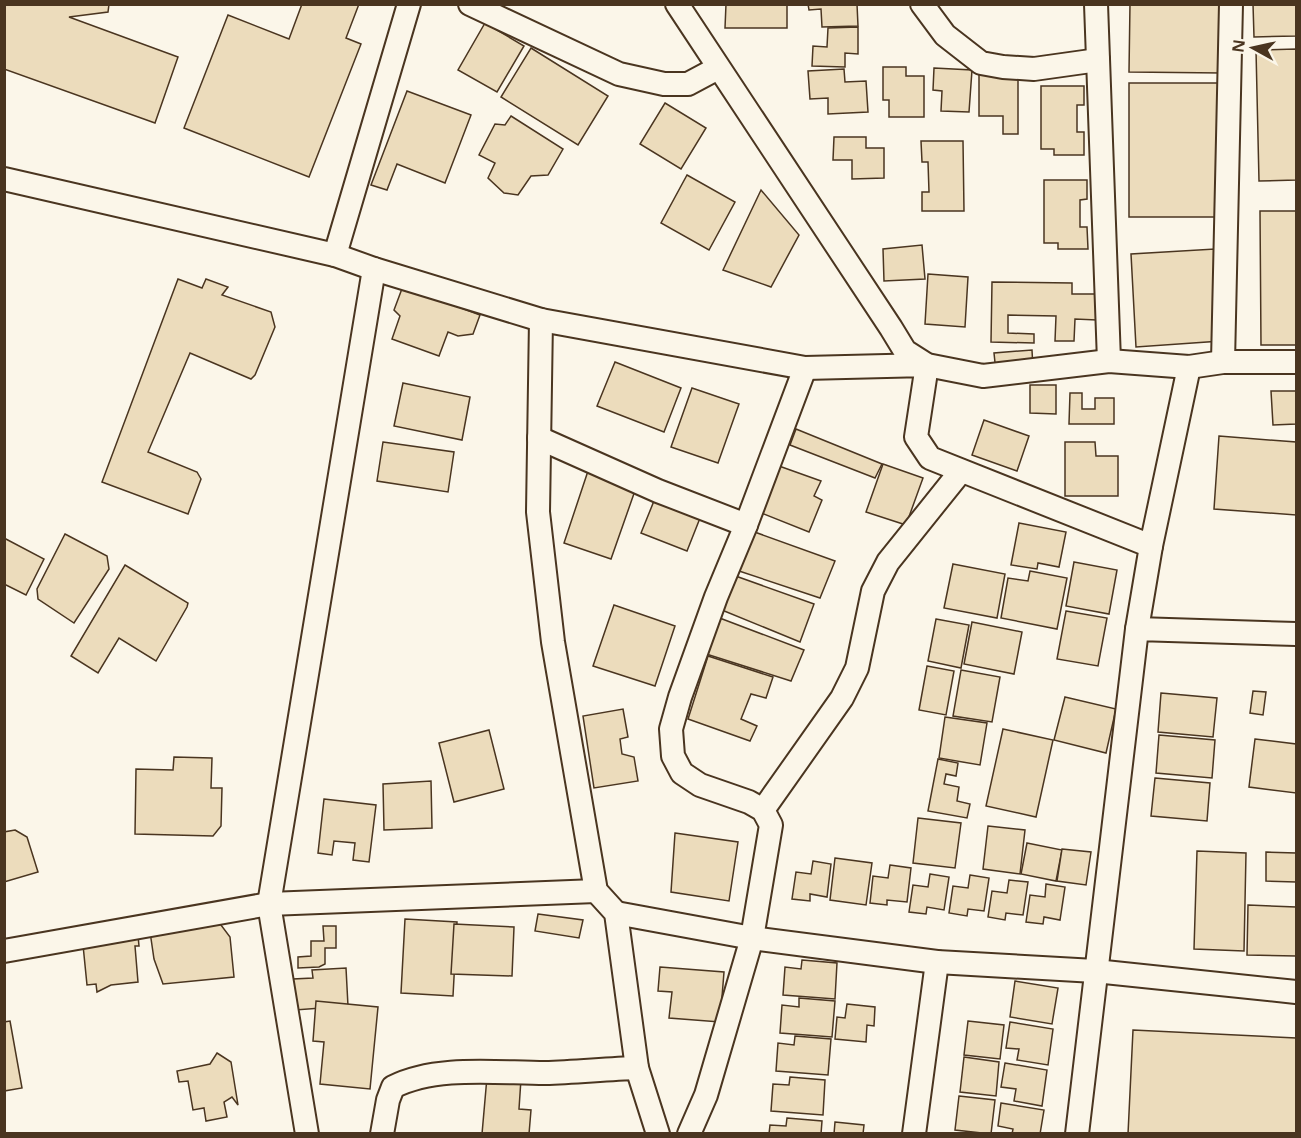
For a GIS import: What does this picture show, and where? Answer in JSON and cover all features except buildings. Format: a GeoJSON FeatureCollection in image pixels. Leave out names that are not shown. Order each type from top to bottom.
{"type":"FeatureCollection","features":[{"type":"Feature","properties":{"kind":"street"},"geometry":{"type":"LineString","coordinates":[[335,255],[409,4]]}},
{"type":"Feature","properties":{"kind":"street"},"geometry":{"type":"LineString","coordinates":[[470,4],[619,74],[664,84],[688,84],[718,68]]}},
{"type":"Feature","properties":{"kind":"street"},"geometry":{"type":"LineString","coordinates":[[676,4],[905,351],[927,365]]}},
{"type":"Feature","properties":{"kind":"street"},"geometry":{"type":"LineString","coordinates":[[922,4],[945,35],[981,63],[1034,69],[1098,60]]}},
{"type":"Feature","properties":{"kind":"street"},"geometry":{"type":"LineString","coordinates":[[943,4],[945,35]]}},
{"type":"Feature","properties":{"kind":"street"},"geometry":{"type":"LineString","coordinates":[[1096,4],[1109,362]]}},
{"type":"Feature","properties":{"kind":"street"},"geometry":{"type":"LineString","coordinates":[[1223,362],[1231,4]]}},
{"type":"Feature","properties":{"kind":"street"},"geometry":{"type":"LineString","coordinates":[[4,179],[335,255],[541,320],[806,368],[927,365],[983,376],[1109,362],[1189,367],[1223,362],[1296,362]]}},
{"type":"Feature","properties":{"kind":"street"},"geometry":{"type":"LineString","coordinates":[[307,1134],[269,903],[374,269]]}},
{"type":"Feature","properties":{"kind":"street"},"geometry":{"type":"LineString","coordinates":[[541,320],[538,512],[552,630],[596,891],[616,913],[638,1068],[658,1134]]}},
{"type":"Feature","properties":{"kind":"street"},"geometry":{"type":"LineString","coordinates":[[927,365],[916,437],[930,458],[1151,546]]}},
{"type":"Feature","properties":{"kind":"street"},"geometry":{"type":"LineString","coordinates":[[1077,1134],[1137,629],[1151,546],[1189,367]]}},
{"type":"Feature","properties":{"kind":"street"},"geometry":{"type":"LineString","coordinates":[[689,1134],[706,1095],[752,938],[771,825],[763,810],[749,802],[700,785],[682,773],[673,756],[671,729],[680,697],[716,597],[806,368]]}},
{"type":"Feature","properties":{"kind":"street"},"geometry":{"type":"LineString","coordinates":[[539,438],[658,490],[746,525]]}},
{"type":"Feature","properties":{"kind":"street"},"geometry":{"type":"LineString","coordinates":[[763,810],[842,698],[857,668],[873,591],[888,562],[961,471]]}},
{"type":"Feature","properties":{"kind":"street"},"geometry":{"type":"LineString","coordinates":[[1137,629],[1296,634]]}},
{"type":"Feature","properties":{"kind":"street"},"geometry":{"type":"LineString","coordinates":[[4,951],[269,903],[596,891]]}},
{"type":"Feature","properties":{"kind":"street"},"geometry":{"type":"LineString","coordinates":[[616,913],[752,938],[937,962],[1095,971],[1296,992]]}},
{"type":"Feature","properties":{"kind":"street"},"geometry":{"type":"LineString","coordinates":[[914,1134],[937,962]]}},
{"type":"Feature","properties":{"kind":"street"},"geometry":{"type":"LineString","coordinates":[[382,1134],[388,1100],[393,1087],[407,1080],[459,1073],[638,1068]]}}]}
